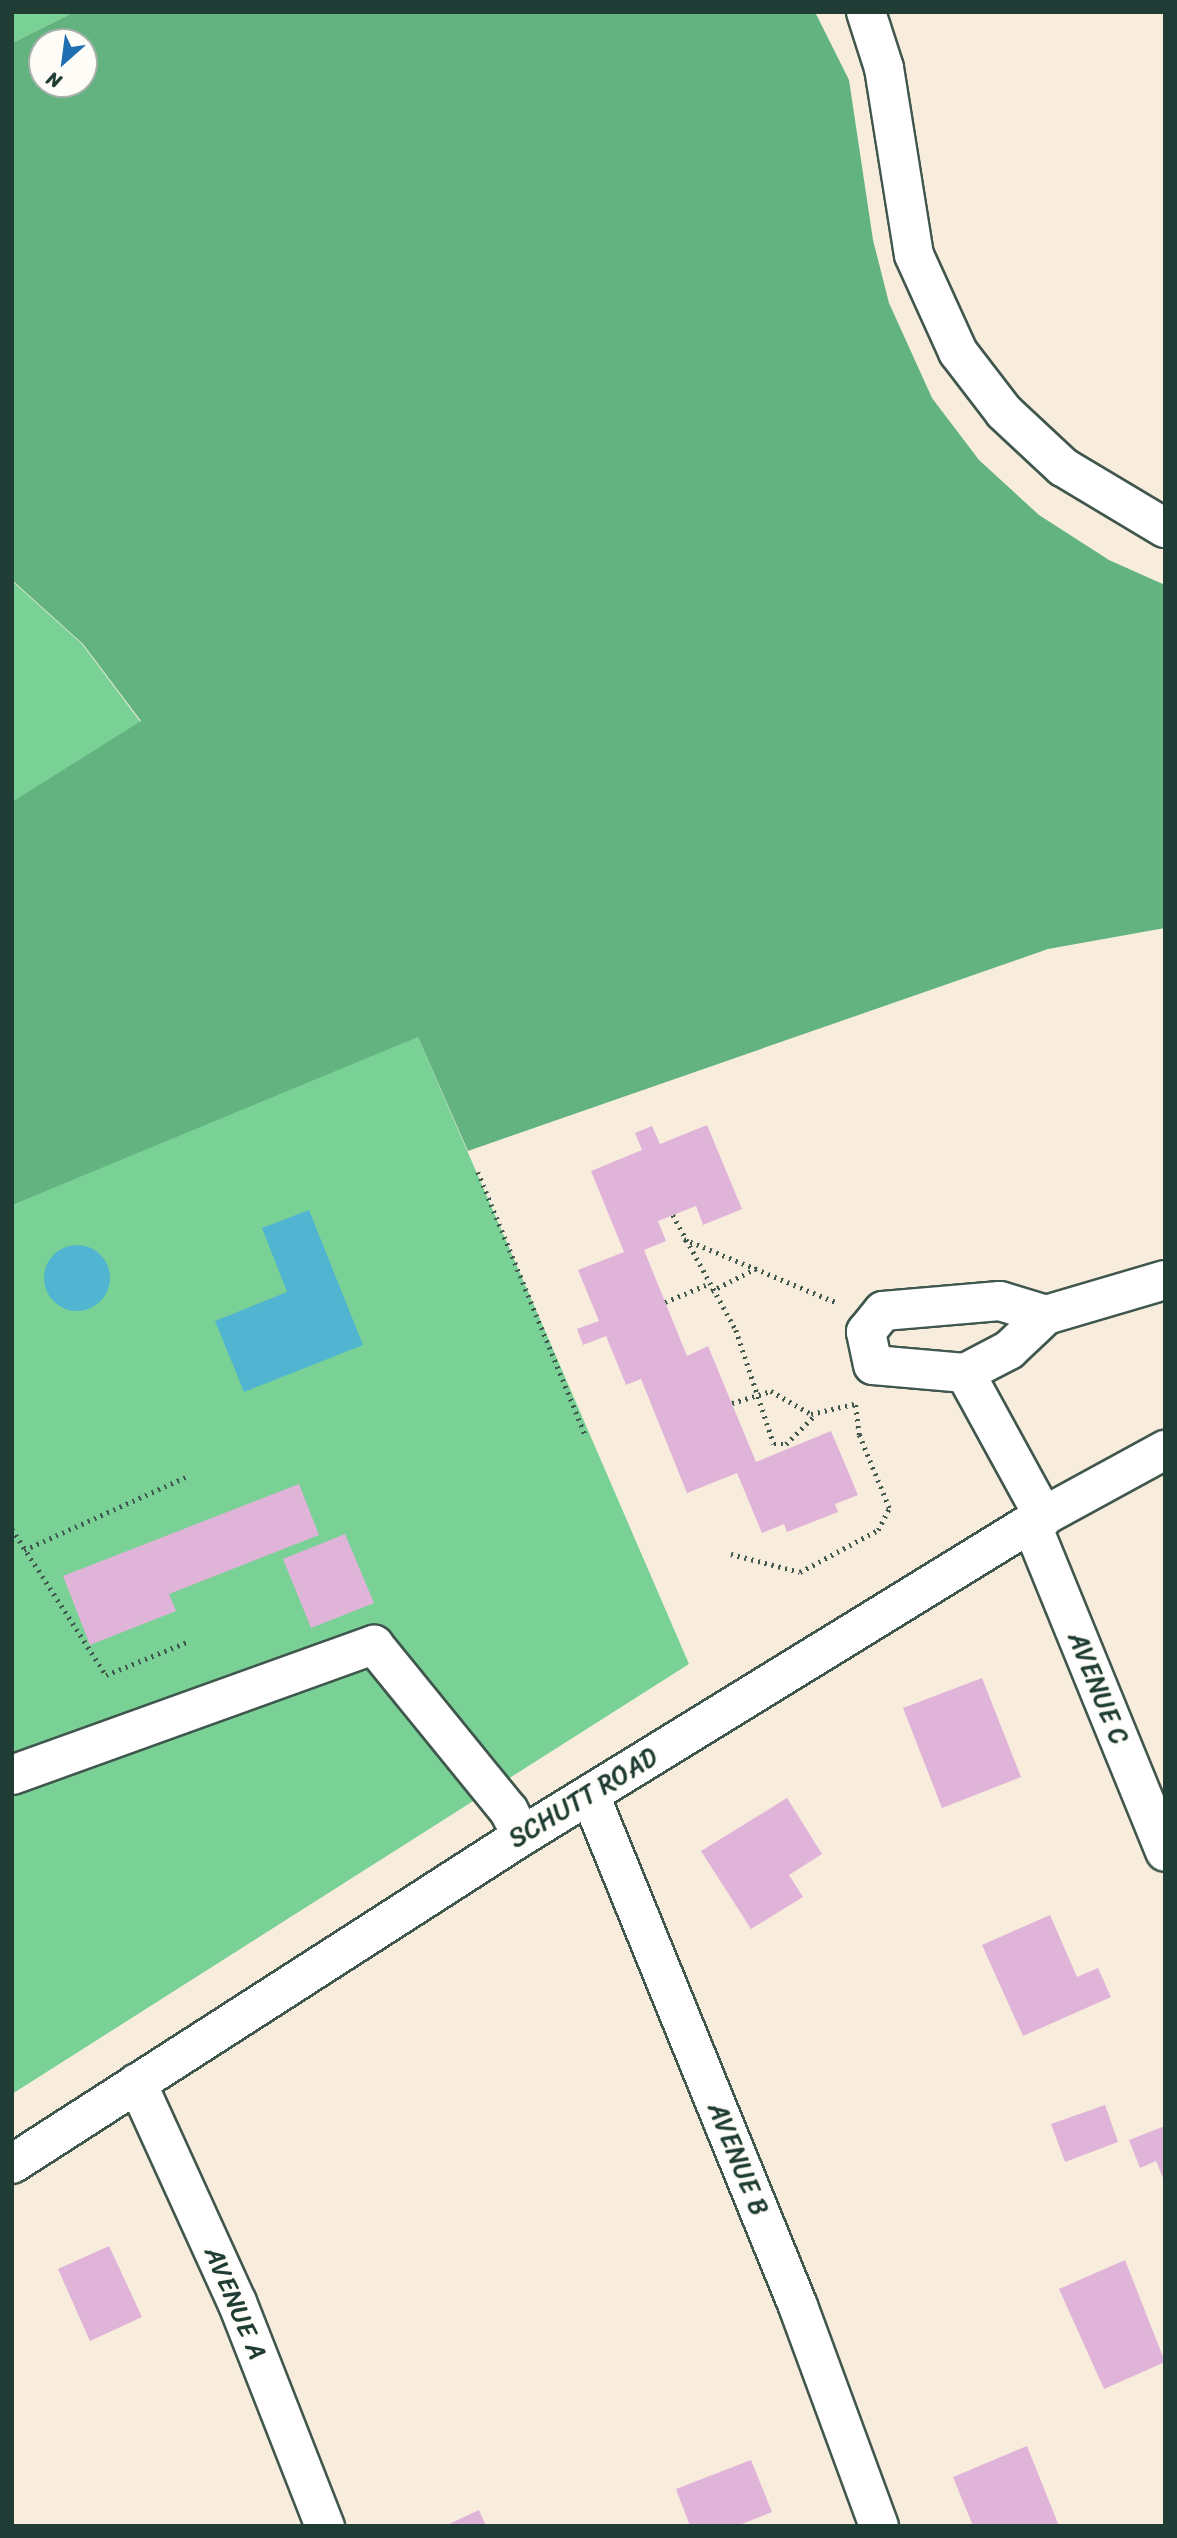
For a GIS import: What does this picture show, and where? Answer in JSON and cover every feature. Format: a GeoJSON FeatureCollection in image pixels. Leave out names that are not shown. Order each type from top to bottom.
{"type":"FeatureCollection","features":[{"type":"Feature","properties":{"kind":"street"},"geometry":{"type":"LineString","coordinates":[[866,12],[884,68],[914,255],[958,352],[1004,412],[1063,467],[1165,528]]}},
{"type":"Feature","properties":{"kind":"street"},"geometry":{"type":"LineString","coordinates":[[1046,1315],[1000,1301],[883,1311],[866,1332],[873,1365],[965,1373],[1009,1350],[1046,1315],[1165,1280]]}},
{"type":"Feature","properties":{"kind":"street","name":"AVENUE C"},"geometry":{"type":"LineString","coordinates":[[965,1373],[1038,1520],[1165,1852]]}},
{"type":"Feature","properties":{"kind":"street","name":"SCHUTT ROAD"},"geometry":{"type":"LineString","coordinates":[[12,2164],[522,1836],[1038,1520],[1165,1450]]}},
{"type":"Feature","properties":{"kind":"street"},"geometry":{"type":"LineString","coordinates":[[12,1775],[374,1645],[426,1717],[509,1811],[522,1836]]}},
{"type":"Feature","properties":{"kind":"street","name":"AVENUE B"},"geometry":{"type":"LineString","coordinates":[[590,1795],[798,2306],[879,2526]]}},
{"type":"Feature","properties":{"kind":"street","name":"AVENUE A"},"geometry":{"type":"LineString","coordinates":[[137,2083],[237,2302],[325,2526]]}},
{"type":"Feature","properties":{"kind":"path"},"geometry":{"type":"LineString","coordinates":[[478,1172],[586,1437]]}},
{"type":"Feature","properties":{"kind":"path"},"geometry":{"type":"LineString","coordinates":[[673,1215],[706,1285],[736,1330],[777,1446],[816,1414],[863,1400]]}},
{"type":"Feature","properties":{"kind":"path"},"geometry":{"type":"LineString","coordinates":[[683,1238],[841,1304]]}},
{"type":"Feature","properties":{"kind":"path"},"geometry":{"type":"LineString","coordinates":[[711,1291],[757,1268]]}},
{"type":"Feature","properties":{"kind":"path"},"geometry":{"type":"LineString","coordinates":[[665,1302],[706,1285]]}},
{"type":"Feature","properties":{"kind":"path"},"geometry":{"type":"LineString","coordinates":[[732,1404],[757,1394],[781,1393],[816,1414]]}},
{"type":"Feature","properties":{"kind":"path"},"geometry":{"type":"LineString","coordinates":[[731,1554],[800,1572],[878,1530],[889,1508],[887,1495],[859,1435],[855,1404]]}},
{"type":"Feature","properties":{"kind":"path"},"geometry":{"type":"LineString","coordinates":[[24,1550],[186,1478]]}},
{"type":"Feature","properties":{"kind":"path"},"geometry":{"type":"LineString","coordinates":[[12,1529],[106,1675],[187,1642]]}},
{"type":"Feature","properties":{"kind":"green space"},"geometry":{"type":"Polygon","coordinates":[[[12,12],[74,12],[42,28],[28,28],[28,35],[12,43],[12,12]]]}},
{"type":"Feature","properties":{"kind":"green space"},"geometry":{"type":"Polygon","coordinates":[[[74,12],[815,12],[849,80],[873,240],[889,303],[932,398],[979,460],[1039,515],[1109,560],[1165,585],[1165,928],[1048,949],[468,1151],[418,1037],[12,1205],[12,802],[141,721],[83,644],[12,580],[12,43],[28,35],[28,98],[98,98],[98,28],[42,28],[74,12]]]}},
{"type":"Feature","properties":{"kind":"green space"},"geometry":{"type":"Polygon","coordinates":[[[12,581],[82,644],[139,720],[418,1037],[689,1664],[12,2094],[12,581]]]}},
{"type":"Feature","properties":{"kind":"water"},"geometry":{"type":"Polygon","coordinates":[[[309,1210],[363,1345],[244,1392],[215,1321],[287,1292],[262,1228],[309,1210]]]}},
{"type":"Feature","properties":{"kind":"water"},"geometry":{"type":"Polygon","coordinates":[[[70,1245],[84,1245],[96,1250],[105,1259],[110,1278],[108,1291],[101,1302],[84,1311],[70,1311],[58,1306],[49,1297],[44,1285],[44,1271],[49,1259],[58,1250],[70,1245]]]}},
{"type":"Feature","properties":{"kind":"building"},"geometry":{"type":"Polygon","coordinates":[[[707,1125],[742,1209],[703,1225],[696,1206],[658,1221],[666,1241],[644,1250],[687,1356],[708,1346],[756,1462],[831,1431],[858,1495],[835,1504],[838,1512],[787,1532],[784,1524],[762,1533],[737,1473],[687,1493],[641,1379],[626,1385],[606,1336],[583,1345],[577,1329],[599,1321],[578,1270],[624,1252],[591,1171],[642,1150],[635,1133],[652,1126],[660,1144],[707,1125]]]}},
{"type":"Feature","properties":{"kind":"building"},"geometry":{"type":"Polygon","coordinates":[[[299,1484],[319,1535],[169,1594],[176,1611],[90,1645],[63,1576],[299,1484]]]}},
{"type":"Feature","properties":{"kind":"building"},"geometry":{"type":"Polygon","coordinates":[[[345,1534],[374,1603],[311,1628],[283,1559],[345,1534]]]}},
{"type":"Feature","properties":{"kind":"building"},"geometry":{"type":"Polygon","coordinates":[[[982,1678],[1021,1777],[942,1808],[903,1708],[982,1678]]]}},
{"type":"Feature","properties":{"kind":"building"},"geometry":{"type":"Polygon","coordinates":[[[787,1798],[822,1854],[789,1875],[803,1897],[751,1929],[701,1851],[787,1798]]]}},
{"type":"Feature","properties":{"kind":"building"},"geometry":{"type":"Polygon","coordinates":[[[1050,1915],[1077,1977],[1098,1968],[1111,1997],[1023,2036],[982,1945],[1050,1915]]]}},
{"type":"Feature","properties":{"kind":"building"},"geometry":{"type":"Polygon","coordinates":[[[1105,2105],[1118,2142],[1065,2162],[1051,2124],[1105,2105]]]}},
{"type":"Feature","properties":{"kind":"building"},"geometry":{"type":"Polygon","coordinates":[[[1165,2126],[1165,2183],[1156,2161],[1140,2168],[1129,2140],[1165,2126]]]}},
{"type":"Feature","properties":{"kind":"building"},"geometry":{"type":"Polygon","coordinates":[[[109,2246],[142,2317],[90,2341],[58,2269],[109,2246]]]}},
{"type":"Feature","properties":{"kind":"building"},"geometry":{"type":"Polygon","coordinates":[[[1125,2260],[1165,2362],[1104,2389],[1059,2289],[1125,2260]]]}},
{"type":"Feature","properties":{"kind":"building"},"geometry":{"type":"Polygon","coordinates":[[[1027,2446],[1059,2526],[973,2526],[953,2477],[1027,2446]]]}},
{"type":"Feature","properties":{"kind":"building"},"geometry":{"type":"Polygon","coordinates":[[[751,2460],[772,2512],[737,2526],[690,2526],[676,2489],[751,2460]]]}},
{"type":"Feature","properties":{"kind":"building"},"geometry":{"type":"Polygon","coordinates":[[[479,2510],[486,2526],[445,2526],[479,2510]]]}}]}
